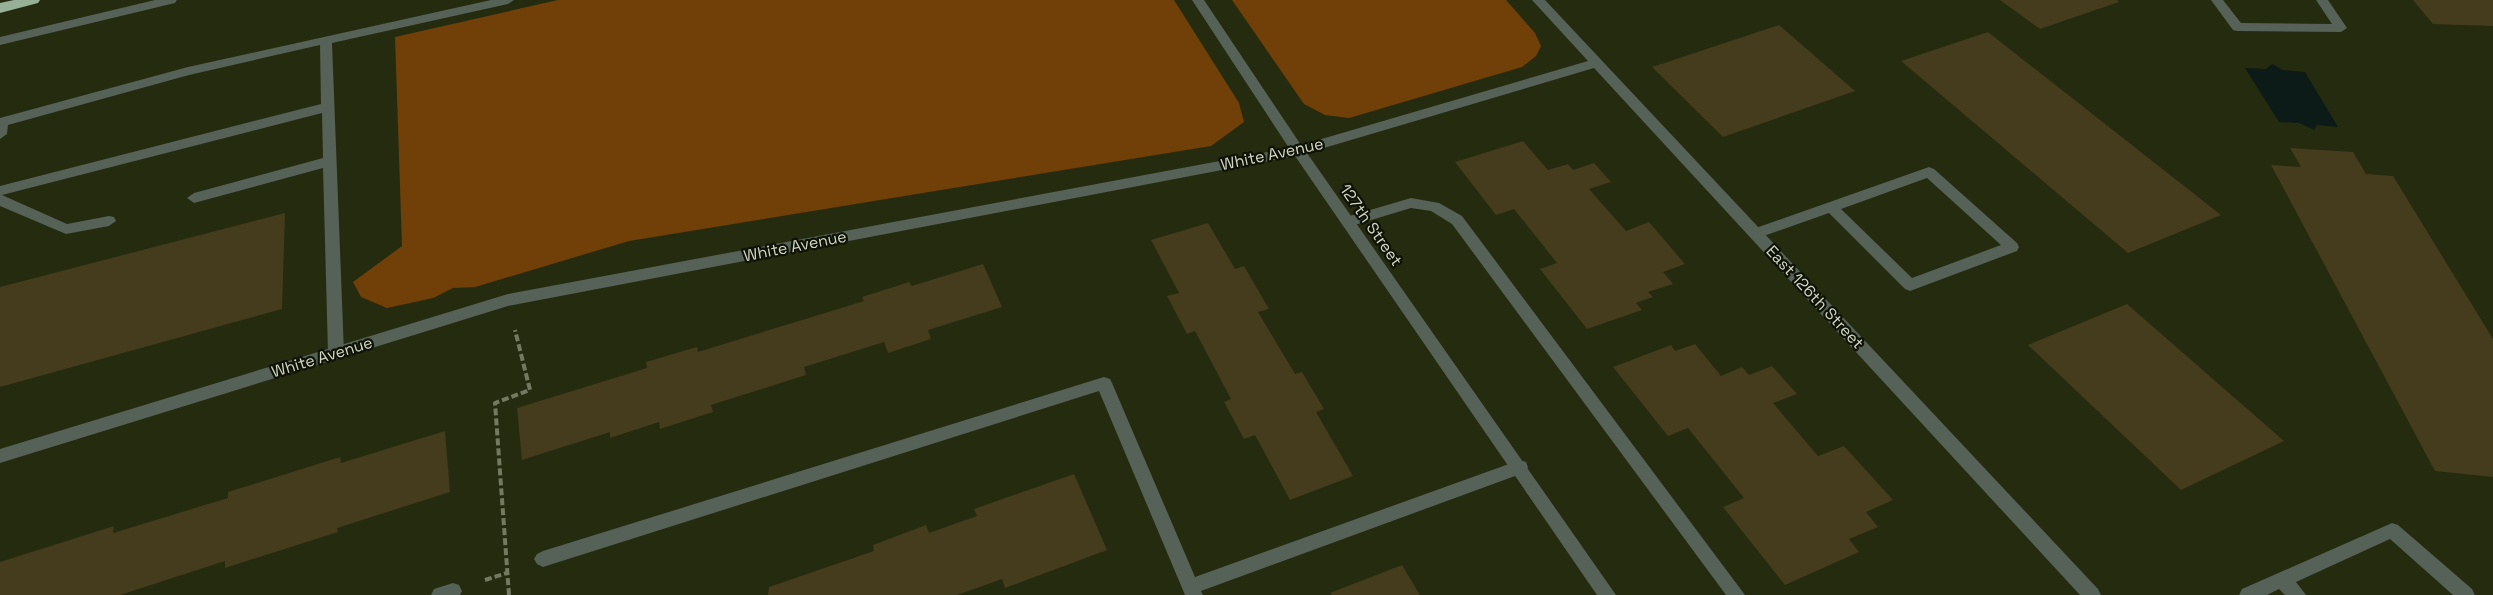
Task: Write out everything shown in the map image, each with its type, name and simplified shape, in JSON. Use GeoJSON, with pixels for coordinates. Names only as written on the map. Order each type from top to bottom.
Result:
{"type":"FeatureCollection","features":[{"type":"Feature","properties":{"kind":"highway"},"geometry":{"type":"LineString","coordinates":[[0,8],[33,0]]}},
{"type":"Feature","properties":{"kind":"street"},"geometry":{"type":"LineString","coordinates":[[0,41],[171,0]]}},
{"type":"Feature","properties":{"kind":"street"},"geometry":{"type":"LineString","coordinates":[[0,134],[2,122],[188,71],[508,0]]}},
{"type":"Feature","properties":{"kind":"street","name":"127th Street"},"geometry":{"type":"LineString","coordinates":[[1198,0],[1298,151],[1607,595]]}},
{"type":"Feature","properties":{"kind":"street","name":"East 126th Street"},"geometry":{"type":"LineString","coordinates":[[1538,0],[2092,595]]}},
{"type":"Feature","properties":{"kind":"street"},"geometry":{"type":"LineString","coordinates":[[2217,0],[2236,27],[2341,28],[2322,0]]}},
{"type":"Feature","properties":{"kind":"street"},"geometry":{"type":"LineString","coordinates":[[326,40],[336,353]]}},
{"type":"Feature","properties":{"kind":"street","name":"White Avenue"},"geometry":{"type":"LineString","coordinates":[[0,456],[508,300],[1298,151],[1596,63]]}},
{"type":"Feature","properties":{"kind":"street"},"geometry":{"type":"LineString","coordinates":[[0,191],[328,107]]}},
{"type":"Feature","properties":{"kind":"street"},"geometry":{"type":"LineString","coordinates":[[194,198],[330,162]]}},
{"type":"Feature","properties":{"kind":"street"},"geometry":{"type":"LineString","coordinates":[[1755,234],[1929,172],[2012,247],[1910,285],[1831,207]]}},
{"type":"Feature","properties":{"kind":"street"},"geometry":{"type":"LineString","coordinates":[[0,200],[66,229],[109,220]]}},
{"type":"Feature","properties":{"kind":"street"},"geometry":{"type":"LineString","coordinates":[[1348,222],[1411,203],[1434,207],[1457,220],[1736,595]]}},
{"type":"Feature","properties":{"kind":"street"},"geometry":{"type":"LineString","coordinates":[[543,559],[1104,383],[1193,591],[1520,467]]}},
{"type":"Feature","properties":{"kind":"street"},"geometry":{"type":"LineString","coordinates":[[2248,595],[2392,530],[2466,595]]}},
{"type":"Feature","properties":{"kind":"street"},"geometry":{"type":"LineString","coordinates":[[2282,580],[2297,595]]}},
{"type":"Feature","properties":{"kind":"path"},"geometry":{"type":"LineString","coordinates":[[508,300],[530,390],[495,403],[509,595]]}},
{"type":"Feature","properties":{"kind":"path"},"geometry":{"type":"LineString","coordinates":[[447,593],[543,559]]}},
{"type":"Feature","properties":{"kind":"shaded area"},"geometry":{"type":"Polygon","coordinates":[[[558,0],[1174,0],[1239,103],[1244,122],[1211,146],[629,241],[475,287],[453,288],[433,298],[387,308],[361,297],[353,282],[402,246],[395,37],[558,0]]]}},
{"type":"Feature","properties":{"kind":"shaded area"},"geometry":{"type":"Polygon","coordinates":[[[1232,0],[1506,0],[1535,33],[1541,46],[1536,56],[1522,67],[1349,118],[1325,115],[1304,104],[1232,0]]]}},
{"type":"Feature","properties":{"kind":"shaded area"},"geometry":{"type":"Polygon","coordinates":[[[2272,64],[2283,70],[2305,72],[2338,127],[2317,125],[2314,130],[2299,123],[2279,122],[2245,68],[2266,69],[2272,64]]]}},
{"type":"Feature","properties":{"kind":"building"},"geometry":{"type":"Polygon","coordinates":[[[2000,0],[2117,0],[2119,2],[2040,29],[2000,0]]]}},
{"type":"Feature","properties":{"kind":"building"},"geometry":{"type":"Polygon","coordinates":[[[2413,0],[2493,0],[2493,26],[2433,24],[2413,0]]]}},
{"type":"Feature","properties":{"kind":"building"},"geometry":{"type":"Polygon","coordinates":[[[1779,25],[1855,91],[1723,137],[1652,67],[1779,25]]]}},
{"type":"Feature","properties":{"kind":"building"},"geometry":{"type":"Polygon","coordinates":[[[1988,32],[2221,215],[2128,253],[1901,61],[1988,32]]]}},
{"type":"Feature","properties":{"kind":"building"},"geometry":{"type":"Polygon","coordinates":[[[1523,141],[1548,170],[1568,164],[1573,170],[1594,163],[1611,182],[1589,189],[1626,231],[1649,222],[1685,264],[1663,272],[1673,284],[1648,292],[1653,297],[1636,303],[1642,310],[1587,329],[1540,269],[1557,263],[1514,209],[1496,215],[1455,162],[1523,141]]]}},
{"type":"Feature","properties":{"kind":"building"},"geometry":{"type":"Polygon","coordinates":[[[2290,148],[2353,152],[2366,174],[2393,176],[2493,339],[2493,477],[2435,471],[2271,165],[2301,167],[2290,148]]]}},
{"type":"Feature","properties":{"kind":"building"},"geometry":{"type":"Polygon","coordinates":[[[285,213],[282,309],[0,387],[0,287],[285,213]]]}},
{"type":"Feature","properties":{"kind":"building"},"geometry":{"type":"Polygon","coordinates":[[[1208,223],[1235,269],[1244,266],[1269,309],[1258,312],[1295,374],[1302,372],[1324,409],[1316,412],[1353,476],[1290,500],[1255,435],[1244,439],[1224,402],[1231,399],[1195,331],[1187,334],[1167,296],[1179,293],[1151,240],[1208,223]]]}},
{"type":"Feature","properties":{"kind":"building"},"geometry":{"type":"Polygon","coordinates":[[[983,264],[1002,307],[928,330],[931,339],[888,353],[884,342],[804,367],[806,375],[711,405],[713,412],[660,429],[659,422],[610,438],[610,432],[522,460],[517,408],[647,368],[646,362],[697,347],[698,352],[864,301],[862,297],[909,282],[912,286],[983,264]]]}},
{"type":"Feature","properties":{"kind":"building"},"geometry":{"type":"Polygon","coordinates":[[[2127,304],[2284,441],[2181,490],[2028,345],[2127,304]]]}},
{"type":"Feature","properties":{"kind":"building"},"geometry":{"type":"Polygon","coordinates":[[[1695,344],[1721,376],[1742,367],[1749,375],[1772,366],[1797,394],[1773,403],[1818,456],[1844,446],[1893,500],[1866,512],[1878,527],[1849,539],[1859,552],[1785,585],[1723,507],[1744,498],[1688,428],[1668,436],[1613,367],[1671,345],[1675,351],[1695,344]]]}},
{"type":"Feature","properties":{"kind":"building"},"geometry":{"type":"Polygon","coordinates":[[[445,431],[450,492],[337,528],[338,532],[225,568],[225,561],[120,595],[0,595],[0,562],[114,526],[113,533],[228,498],[228,492],[340,457],[341,463],[445,431]]]}},
{"type":"Feature","properties":{"kind":"building"},"geometry":{"type":"Polygon","coordinates":[[[1074,474],[1107,550],[1005,588],[1002,579],[957,595],[768,595],[769,587],[874,551],[873,545],[926,525],[929,533],[977,516],[974,509],[1074,474]]]}},
{"type":"Feature","properties":{"kind":"building"},"geometry":{"type":"Polygon","coordinates":[[[1402,565],[1420,595],[1332,595],[1330,593],[1402,565]]]}}]}
